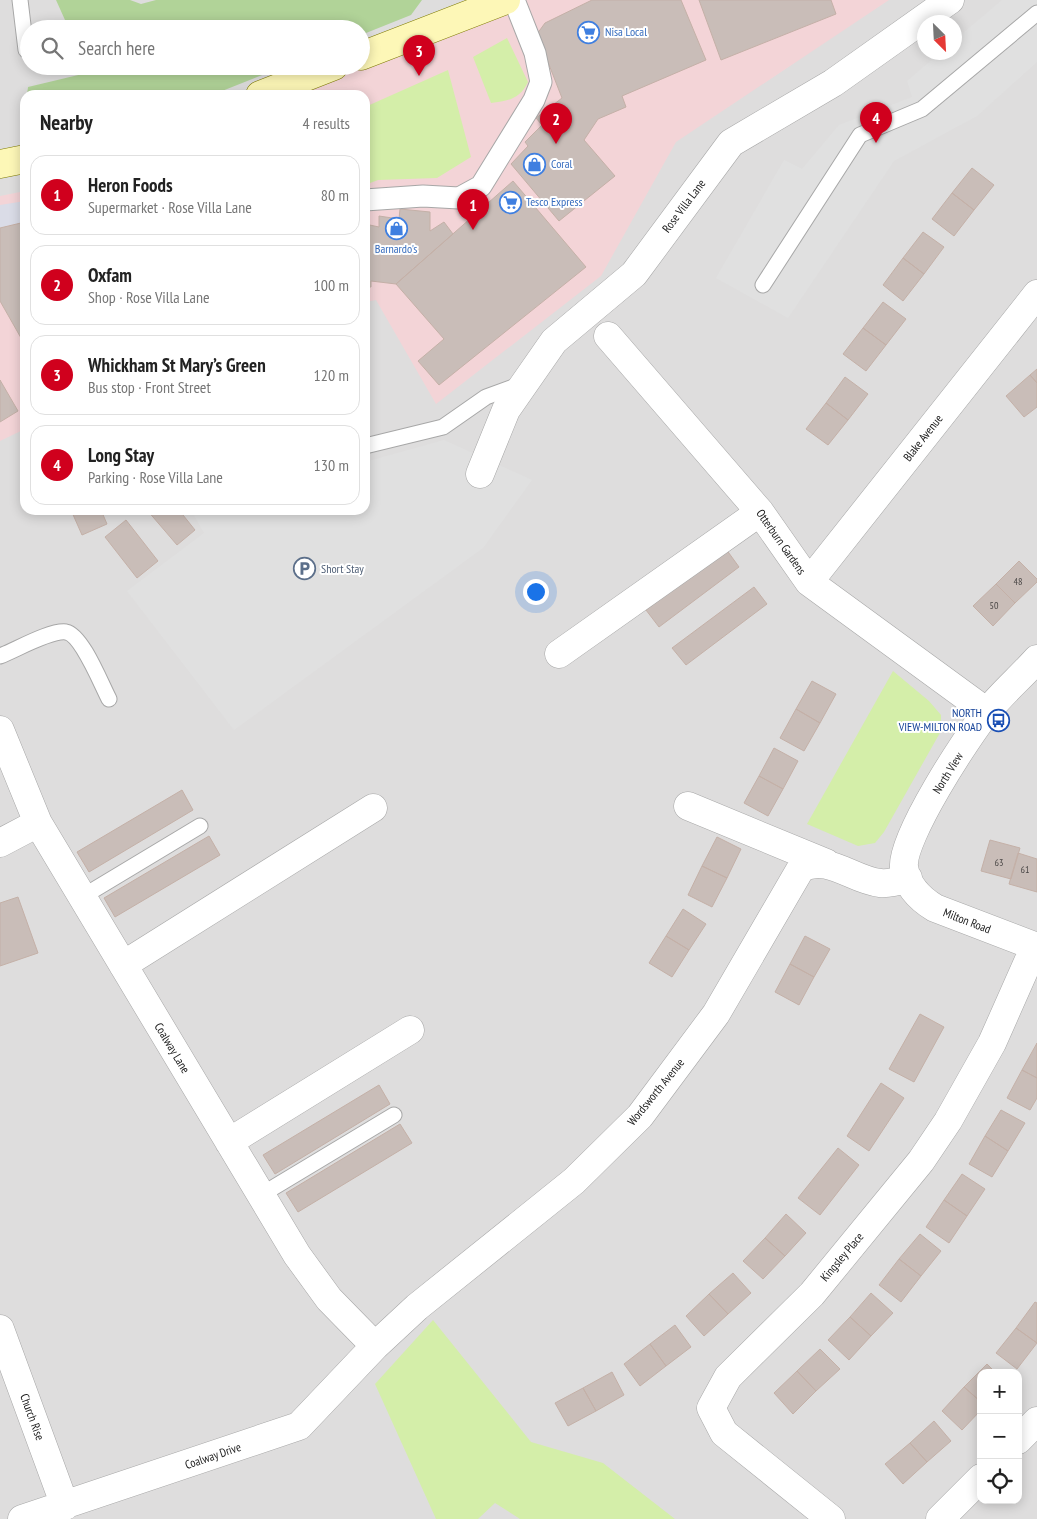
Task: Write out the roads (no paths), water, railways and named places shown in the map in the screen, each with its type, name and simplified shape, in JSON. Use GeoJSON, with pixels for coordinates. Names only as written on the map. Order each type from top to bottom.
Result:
{"type":"FeatureCollection","features":[{"type":"Feature","properties":{"kind":"main road"},"geometry":{"type":"LineString","coordinates":[[370,53],[506,0]]}},
{"type":"Feature","properties":{"kind":"main road"},"geometry":{"type":"LineString","coordinates":[[273,90],[311,75]]}},
{"type":"Feature","properties":{"kind":"main road"},"geometry":{"type":"LineString","coordinates":[[0,164],[20,160]]}},
{"type":"Feature","properties":{"kind":"street"},"geometry":{"type":"LineString","coordinates":[[370,200],[423,196],[459,198],[481,186],[529,108],[541,82],[535,53],[514,0]]}},
{"type":"Feature","properties":{"kind":"street","name":"Rose Villa Lane"},"geometry":{"type":"LineString","coordinates":[[480,474],[506,410],[554,341],[634,274],[731,143],[833,83],[950,0]]}},
{"type":"Feature","properties":{"kind":"street","name":"Blake Avenue"},"geometry":{"type":"LineString","coordinates":[[809,582],[1037,294]]}},
{"type":"Feature","properties":{"kind":"street","name":"Otterburn Gardens"},"geometry":{"type":"LineString","coordinates":[[608,336],[760,512],[809,582],[987,712]]}},
{"type":"Feature","properties":{"kind":"street"},"geometry":{"type":"LineString","coordinates":[[559,654],[760,512]]}},
{"type":"Feature","properties":{"kind":"street","name":"North View"},"geometry":{"type":"LineString","coordinates":[[908,878],[904,866],[907,849],[941,781],[987,712],[1037,659]]}},
{"type":"Feature","properties":{"kind":"street","name":"Coalway Lane"},"geometry":{"type":"LineString","coordinates":[[0,730],[38,823],[296,1255],[324,1292],[375,1346]]}},
{"type":"Feature","properties":{"kind":"street"},"geometry":{"type":"LineString","coordinates":[[688,806],[826,863],[881,883],[908,878]]}},
{"type":"Feature","properties":{"kind":"street"},"geometry":{"type":"LineString","coordinates":[[122,966],[373,808]]}},
{"type":"Feature","properties":{"kind":"street"},"geometry":{"type":"LineString","coordinates":[[0,843],[38,823]]}},
{"type":"Feature","properties":{"kind":"street","name":"Wordsworth Avenue"},"geometry":{"type":"LineString","coordinates":[[375,1346],[417,1307],[574,1181],[640,1116],[716,1014],[796,874],[808,864],[826,863]]}},
{"type":"Feature","properties":{"kind":"street","name":"Milton Road"},"geometry":{"type":"LineString","coordinates":[[908,878],[921,899],[943,912],[1036,947]]}},
{"type":"Feature","properties":{"kind":"street","name":"Kingsley Place"},"geometry":{"type":"LineString","coordinates":[[831,1519],[724,1433],[711,1408],[728,1377],[812,1294],[921,1161],[948,1121],[992,1043],[1036,947]]}},
{"type":"Feature","properties":{"kind":"street"},"geometry":{"type":"LineString","coordinates":[[229,1142],[410,1030]]}},
{"type":"Feature","properties":{"kind":"street","name":"Church Rise"},"geometry":{"type":"LineString","coordinates":[[0,1329],[65,1506]]}},
{"type":"Feature","properties":{"kind":"street","name":"Coalway Drive"},"geometry":{"type":"LineString","coordinates":[[22,1519],[299,1426],[375,1346]]}},
{"type":"Feature","properties":{"kind":"street"},"geometry":{"type":"LineString","coordinates":[[1022,1436],[1037,1421]]}},
{"type":"Feature","properties":{"kind":"street"},"geometry":{"type":"LineString","coordinates":[[940,1519],[977,1482]]}},
{"type":"Feature","properties":{"kind":"lane"},"geometry":{"type":"LineString","coordinates":[[20,0],[22,20]]}},
{"type":"Feature","properties":{"kind":"lane"},"geometry":{"type":"LineString","coordinates":[[763,284],[860,135],[922,109],[1037,13]]}},
{"type":"Feature","properties":{"kind":"lane"},"geometry":{"type":"LineString","coordinates":[[370,445],[443,427],[486,397],[526,382]]}},
{"type":"Feature","properties":{"kind":"lane"},"geometry":{"type":"LineString","coordinates":[[0,656],[56,632],[67,632],[78,639],[109,699]]}},
{"type":"Feature","properties":{"kind":"lane"},"geometry":{"type":"LineString","coordinates":[[82,897],[200,826]]}},
{"type":"Feature","properties":{"kind":"lane"},"geometry":{"type":"LineString","coordinates":[[261,1195],[394,1115]]}},
{"type":"Feature","properties":{"kind":"place","name":"Nisa Local"},"geometry":{"type":"Point","coordinates":[589,32]}},
{"type":"Feature","properties":{"kind":"place","name":"Whickham St Mary’s Green"},"geometry":{"type":"Point","coordinates":[419,76]}},
{"type":"Feature","properties":{"kind":"place","name":"Long Stay"},"geometry":{"type":"Point","coordinates":[876,143]}},
{"type":"Feature","properties":{"kind":"place","name":"Oxfam"},"geometry":{"type":"Point","coordinates":[556,144]}},
{"type":"Feature","properties":{"kind":"place","name":"Coral"},"geometry":{"type":"Point","coordinates":[535,164]}},
{"type":"Feature","properties":{"kind":"place","name":"Tesco Express"},"geometry":{"type":"Point","coordinates":[510,202]}},
{"type":"Feature","properties":{"kind":"place","name":"Barnardo's"},"geometry":{"type":"Point","coordinates":[396,228]}},
{"type":"Feature","properties":{"kind":"place","name":"Heron Foods"},"geometry":{"type":"Point","coordinates":[473,230]}},
{"type":"Feature","properties":{"kind":"place","name":"Short Stay"},"geometry":{"type":"Point","coordinates":[305,569]}},
{"type":"Feature","properties":{"kind":"place","name":"NORTH VIEW-MILTON ROAD"},"geometry":{"type":"Point","coordinates":[998,720]}}]}
